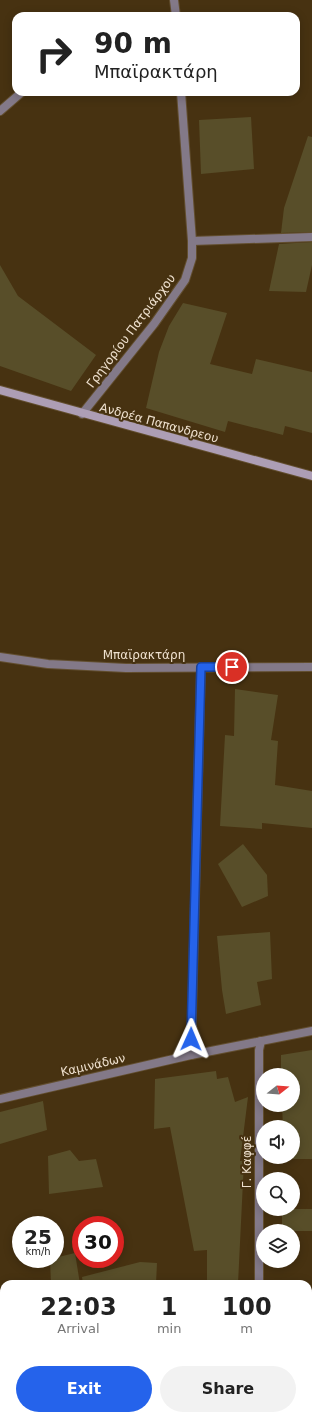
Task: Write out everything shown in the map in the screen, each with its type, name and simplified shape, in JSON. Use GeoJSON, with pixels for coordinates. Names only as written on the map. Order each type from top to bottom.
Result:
{"type":"FeatureCollection","features":[{"type":"Feature","properties":{"kind":"main road","name":"Ανδρέα Παπανδρεου"},"geometry":{"type":"LineString","coordinates":[[0,390],[82,414],[312,476]]}},
{"type":"Feature","properties":{"kind":"street"},"geometry":{"type":"LineString","coordinates":[[174,0],[176,12]]}},
{"type":"Feature","properties":{"kind":"street"},"geometry":{"type":"LineString","coordinates":[[0,111],[17,96]]}},
{"type":"Feature","properties":{"kind":"street","name":"Γρηγορίου Πατριάρχου"},"geometry":{"type":"LineString","coordinates":[[82,414],[154,324],[185,280],[192,258],[181,96]]}},
{"type":"Feature","properties":{"kind":"street"},"geometry":{"type":"LineString","coordinates":[[192,241],[312,237]]}},
{"type":"Feature","properties":{"kind":"street","name":"Μπαϊρακτάρη"},"geometry":{"type":"LineString","coordinates":[[0,657],[71,666],[126,668],[312,667]]}},
{"type":"Feature","properties":{"kind":"street"},"geometry":{"type":"LineString","coordinates":[[201,667],[191,1055],[312,1031]]}},
{"type":"Feature","properties":{"kind":"street","name":"Γ. Καφφέ"},"geometry":{"type":"LineString","coordinates":[[259,1280],[258,1050],[261,1041]]}},
{"type":"Feature","properties":{"kind":"street","name":"Καμινάδων"},"geometry":{"type":"LineString","coordinates":[[0,1099],[191,1055]]}},
{"type":"Feature","properties":{"kind":"building"},"geometry":{"type":"Polygon","coordinates":[[[251,117],[254,169],[201,174],[199,120],[251,117]]]}},
{"type":"Feature","properties":{"kind":"building"},"geometry":{"type":"Polygon","coordinates":[[[308,136],[312,137],[312,232],[281,233],[284,208],[308,136]]]}},
{"type":"Feature","properties":{"kind":"building"},"geometry":{"type":"Polygon","coordinates":[[[312,242],[312,265],[306,292],[269,291],[279,244],[312,242]]]}},
{"type":"Feature","properties":{"kind":"building"},"geometry":{"type":"Polygon","coordinates":[[[0,265],[18,296],[96,355],[71,391],[0,366],[0,265]]]}},
{"type":"Feature","properties":{"kind":"building"},"geometry":{"type":"Polygon","coordinates":[[[183,303],[227,313],[210,364],[252,374],[256,359],[312,372],[312,433],[285,426],[283,435],[228,421],[225,432],[146,408],[159,352],[169,326],[183,303]]]}},
{"type":"Feature","properties":{"kind":"building"},"geometry":{"type":"Polygon","coordinates":[[[235,689],[278,695],[271,740],[278,741],[275,785],[312,791],[312,828],[262,823],[262,829],[220,826],[225,735],[234,736],[235,689]]]}},
{"type":"Feature","properties":{"kind":"building"},"geometry":{"type":"Polygon","coordinates":[[[243,844],[267,875],[268,896],[242,907],[218,864],[243,844]]]}},
{"type":"Feature","properties":{"kind":"building"},"geometry":{"type":"Polygon","coordinates":[[[270,932],[272,979],[257,982],[261,1005],[226,1014],[222,990],[217,936],[270,932]]]}},
{"type":"Feature","properties":{"kind":"building"},"geometry":{"type":"Polygon","coordinates":[[[312,1050],[312,1159],[300,1159],[300,1120],[283,1120],[282,1112],[300,1112],[300,1068],[281,1068],[281,1055],[312,1050]]]}},
{"type":"Feature","properties":{"kind":"building"},"geometry":{"type":"Polygon","coordinates":[[[216,1071],[217,1079],[228,1077],[235,1102],[248,1097],[240,1161],[244,1161],[238,1280],[207,1280],[207,1250],[194,1251],[170,1127],[154,1129],[155,1079],[216,1071]]]}},
{"type":"Feature","properties":{"kind":"building"},"geometry":{"type":"Polygon","coordinates":[[[43,1101],[47,1130],[0,1144],[0,1112],[43,1101]]]}},
{"type":"Feature","properties":{"kind":"building"},"geometry":{"type":"Polygon","coordinates":[[[70,1150],[79,1161],[96,1159],[103,1187],[49,1194],[48,1156],[70,1150]]]}},
{"type":"Feature","properties":{"kind":"building"},"geometry":{"type":"Polygon","coordinates":[[[300,1209],[312,1209],[312,1231],[300,1231],[300,1224],[282,1224],[282,1216],[300,1216],[300,1209]]]}},
{"type":"Feature","properties":{"kind":"building"},"geometry":{"type":"Polygon","coordinates":[[[72,1254],[72,1268],[77,1268],[79,1280],[51,1280],[50,1268],[64,1268],[64,1256],[72,1254]]]}},
{"type":"Feature","properties":{"kind":"building"},"geometry":{"type":"Polygon","coordinates":[[[140,1262],[157,1263],[156,1280],[82,1280],[82,1277],[117,1268],[124,1268],[124,1266],[140,1262]]]}},
{"type":"Feature","properties":{"kind":"route"},"geometry":{"type":"LineString","coordinates":[[191,1039],[201,667],[232,667]]}}]}
